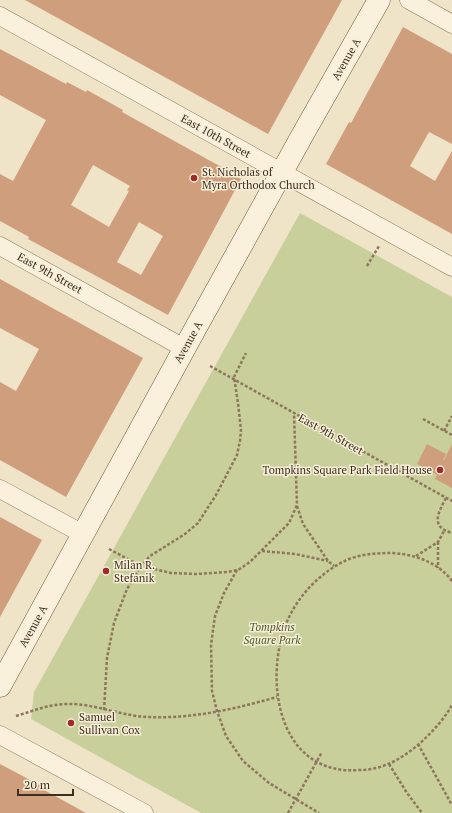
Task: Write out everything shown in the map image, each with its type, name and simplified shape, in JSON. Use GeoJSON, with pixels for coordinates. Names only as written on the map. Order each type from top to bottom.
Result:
{"type":"FeatureCollection","features":[{"type":"Feature","properties":{"kind":"main road","name":"Avenue A"},"geometry":{"type":"LineString","coordinates":[[0,686],[184,348],[380,0]]}},
{"type":"Feature","properties":{"kind":"street"},"geometry":{"type":"LineString","coordinates":[[408,0],[452,24]]}},
{"type":"Feature","properties":{"kind":"street","name":"East 10th Street"},"geometry":{"type":"LineString","coordinates":[[0,16],[452,267]]}},
{"type":"Feature","properties":{"kind":"street","name":"East 9th Street"},"geometry":{"type":"LineString","coordinates":[[0,246],[184,348]]}},
{"type":"Feature","properties":{"kind":"street"},"geometry":{"type":"LineString","coordinates":[[0,489],[83,534]]}},
{"type":"Feature","properties":{"kind":"street"},"geometry":{"type":"LineString","coordinates":[[0,735],[144,813]]}},
{"type":"Feature","properties":{"kind":"path"},"geometry":{"type":"LineString","coordinates":[[367,266],[379,246]]}},
{"type":"Feature","properties":{"kind":"path"},"geometry":{"type":"LineString","coordinates":[[104,710],[107,658],[114,623],[127,589],[140,566],[150,556],[185,534],[198,523],[216,496],[237,455],[241,430],[234,374],[246,353]]}},
{"type":"Feature","properties":{"kind":"path","name":"East 9th Street"},"geometry":{"type":"LineString","coordinates":[[210,366],[452,502]]}},
{"type":"Feature","properties":{"kind":"path"},"geometry":{"type":"LineString","coordinates":[[294,413],[297,505],[303,524],[328,561],[334,566]]}},
{"type":"Feature","properties":{"kind":"path"},"geometry":{"type":"LineString","coordinates":[[444,431],[452,416]]}},
{"type":"Feature","properties":{"kind":"path"},"geometry":{"type":"LineString","coordinates":[[423,419],[452,435]]}},
{"type":"Feature","properties":{"kind":"path"},"geometry":{"type":"LineString","coordinates":[[446,498],[438,514],[438,524],[444,531],[452,533]]}},
{"type":"Feature","properties":{"kind":"path"},"geometry":{"type":"LineString","coordinates":[[297,505],[289,523],[262,551],[238,570],[224,593],[215,616],[211,645],[212,691],[226,736],[243,761],[269,783],[319,813]]}},
{"type":"Feature","properties":{"kind":"path"},"geometry":{"type":"LineString","coordinates":[[438,568],[438,542],[444,531]]}},
{"type":"Feature","properties":{"kind":"path"},"geometry":{"type":"LineString","coordinates":[[416,556],[438,542]]}},
{"type":"Feature","properties":{"kind":"path"},"geometry":{"type":"LineString","coordinates":[[108,549],[140,566],[171,573],[197,574],[238,570]]}},
{"type":"Feature","properties":{"kind":"path"},"geometry":{"type":"LineString","coordinates":[[262,551],[295,554],[328,561]]}},
{"type":"Feature","properties":{"kind":"path"},"geometry":{"type":"LineString","coordinates":[[452,581],[438,568],[416,556],[395,554],[364,555],[351,558],[334,566],[307,590],[290,615],[283,632],[278,652],[276,672],[278,697],[282,715],[290,736],[303,752],[317,762],[334,769],[351,771],[368,770],[389,764],[418,744],[437,726],[452,705]]}},
{"type":"Feature","properties":{"kind":"path"},"geometry":{"type":"LineString","coordinates":[[16,716],[52,705],[68,703],[146,717],[166,718],[245,706],[278,697]]}},
{"type":"Feature","properties":{"kind":"path"},"geometry":{"type":"LineString","coordinates":[[418,744],[452,805]]}},
{"type":"Feature","properties":{"kind":"path"},"geometry":{"type":"LineString","coordinates":[[288,813],[322,752]]}},
{"type":"Feature","properties":{"kind":"path"},"geometry":{"type":"LineString","coordinates":[[389,764],[407,793],[422,813]]}},
{"type":"Feature","properties":{"kind":"green space","name":"Tompkins Square Park"},"geometry":{"type":"Polygon","coordinates":[[[300,213],[452,297],[452,813],[201,813],[31,719],[34,692],[300,213]]]}},
{"type":"Feature","properties":{"kind":"building"},"geometry":{"type":"Polygon","coordinates":[[[25,0],[342,0],[268,134],[25,0]]]}},
{"type":"Feature","properties":{"kind":"building"},"geometry":{"type":"Polygon","coordinates":[[[403,27],[452,54],[452,144],[429,132],[410,166],[435,181],[452,151],[452,234],[326,164],[349,122],[351,123],[403,27]]]}},
{"type":"Feature","properties":{"kind":"building"},"geometry":{"type":"Polygon","coordinates":[[[0,49],[66,84],[67,82],[86,92],[87,90],[123,110],[122,112],[241,179],[168,315],[28,239],[29,237],[0,221],[0,174],[13,181],[46,120],[0,95],[0,49]],[[93,165],[71,205],[109,227],[129,191],[127,190],[130,186],[93,165]],[[139,222],[117,262],[141,275],[163,236],[139,222]]]}},
{"type":"Feature","properties":{"kind":"building"},"geometry":{"type":"Polygon","coordinates":[[[0,279],[143,358],[66,497],[0,460],[0,382],[16,391],[39,349],[0,328],[0,279]]]}},
{"type":"Feature","properties":{"kind":"building","name":"Tompkins Square Park Field House"},"geometry":{"type":"Polygon","coordinates":[[[427,444],[446,454],[444,460],[452,444],[452,488],[435,479],[437,475],[417,464],[427,444]]]}},
{"type":"Feature","properties":{"kind":"building"},"geometry":{"type":"Polygon","coordinates":[[[0,517],[42,540],[0,617],[0,517]]]}},
{"type":"Feature","properties":{"kind":"building"},"geometry":{"type":"Polygon","coordinates":[[[0,764],[47,789],[46,791],[86,813],[0,813],[0,764]]]}},
{"type":"Feature","properties":{"kind":"place","name":"St. Nicholas of Myra Orthodox Church"},"geometry":{"type":"Point","coordinates":[194,178]}},
{"type":"Feature","properties":{"kind":"place","name":"Tompkins Square Park Field House"},"geometry":{"type":"Point","coordinates":[440,470]}},
{"type":"Feature","properties":{"kind":"place","name":"Milan R. Stefanik"},"geometry":{"type":"Point","coordinates":[106,571]}},
{"type":"Feature","properties":{"kind":"place","name":"Samuel Sullivan Cox"},"geometry":{"type":"Point","coordinates":[71,723]}}]}
